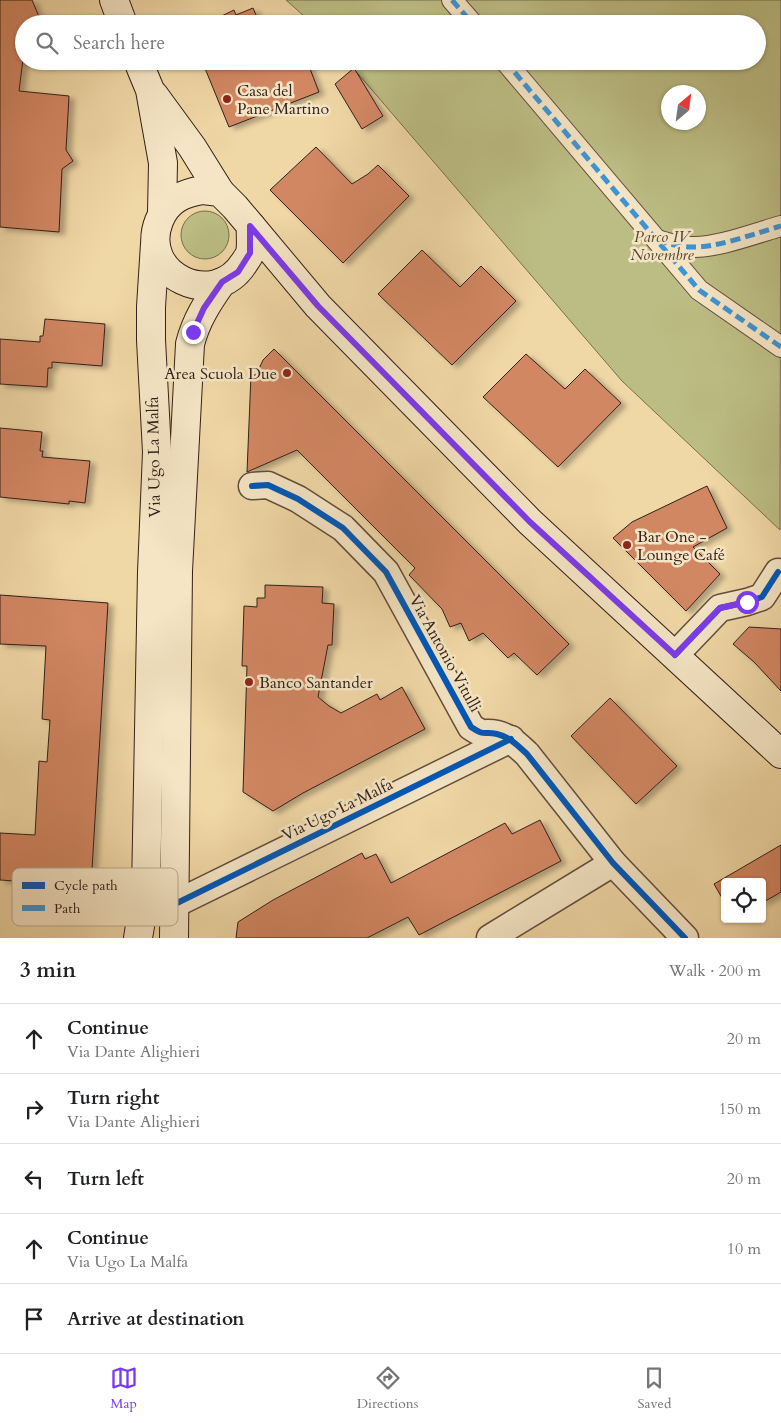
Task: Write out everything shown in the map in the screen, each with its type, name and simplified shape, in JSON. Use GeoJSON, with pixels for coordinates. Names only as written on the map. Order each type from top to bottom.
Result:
{"type":"FeatureCollection","features":[{"type":"Feature","properties":{"kind":"main road"},"geometry":{"type":"LineString","coordinates":[[114,0],[120,15]]}},
{"type":"Feature","properties":{"kind":"main road"},"geometry":{"type":"LineString","coordinates":[[142,70],[150,90],[163,163],[162,213]]}},
{"type":"Feature","properties":{"kind":"main road"},"geometry":{"type":"LineString","coordinates":[[150,90],[192,147],[220,192],[235,207],[318,306],[516,508],[781,754]]}},
{"type":"Feature","properties":{"kind":"main road"},"geometry":{"type":"LineString","coordinates":[[220,192],[203,190],[187,192],[172,201],[162,213],[156,228],[156,244],[160,260],[170,273],[184,282],[200,286],[222,282],[238,272],[250,253],[250,226]]}},
{"type":"Feature","properties":{"kind":"main road","name":"Via Ugo La Malfa"},"geometry":{"type":"LineString","coordinates":[[146,868],[157,452],[151,340],[151,307],[156,244]]}},
{"type":"Feature","properties":{"kind":"main road","name":"Via Ugo La Malfa"},"geometry":{"type":"LineString","coordinates":[[175,868],[178,571],[190,344],[204,308],[222,282]]}},
{"type":"Feature","properties":{"kind":"street"},"geometry":{"type":"LineString","coordinates":[[452,0],[465,15]]}},
{"type":"Feature","properties":{"kind":"street"},"geometry":{"type":"LineString","coordinates":[[513,70],[698,290],[781,347]]}},
{"type":"Feature","properties":{"kind":"street"},"geometry":{"type":"LineString","coordinates":[[657,240],[677,246],[694,248],[717,244],[781,226]]}},
{"type":"Feature","properties":{"kind":"street","name":"Via Antonio Vitulli"},"geometry":{"type":"LineString","coordinates":[[252,486],[268,485],[298,500],[343,528],[386,572],[471,726],[483,734],[496,734],[510,739]]}},
{"type":"Feature","properties":{"kind":"street"},"geometry":{"type":"LineString","coordinates":[[675,655],[720,608],[762,597],[776,582]]}},
{"type":"Feature","properties":{"kind":"street"},"geometry":{"type":"LineString","coordinates":[[510,739],[527,754],[612,863],[685,938]]}},
{"type":"Feature","properties":{"kind":"street","name":"Via Ugo La Malfa"},"geometry":{"type":"LineString","coordinates":[[178,903],[510,739]]}},
{"type":"Feature","properties":{"kind":"street"},"geometry":{"type":"LineString","coordinates":[[490,938],[612,863]]}},
{"type":"Feature","properties":{"kind":"green space","name":"Parco IV Novembre"},"geometry":{"type":"Polygon","coordinates":[[[286,0],[781,0],[780,530],[622,381],[355,70],[766,70],[766,15],[303,15],[286,0]]]}},
{"type":"Feature","properties":{"kind":"green space"},"geometry":{"type":"Polygon","coordinates":[[[205,211],[214,213],[222,218],[227,226],[229,235],[227,244],[222,252],[214,257],[205,259],[196,257],[188,252],[183,244],[181,235],[183,226],[188,218],[196,213],[205,211]]]}},
{"type":"Feature","properties":{"kind":"building"},"geometry":{"type":"Polygon","coordinates":[[[0,0],[32,0],[38,15],[15,15],[15,70],[22,70],[19,91],[69,96],[66,150],[73,161],[62,169],[59,232],[0,227],[0,0]]]}},
{"type":"Feature","properties":{"kind":"building"},"geometry":{"type":"Polygon","coordinates":[[[253,8],[256,15],[236,15],[253,8]]]}},
{"type":"Feature","properties":{"kind":"building"},"geometry":{"type":"Polygon","coordinates":[[[234,10],[236,15],[224,15],[234,10]]]}},
{"type":"Feature","properties":{"kind":"building"},"geometry":{"type":"Polygon","coordinates":[[[206,70],[310,70],[319,92],[229,127],[206,70]]]}},
{"type":"Feature","properties":{"kind":"building"},"geometry":{"type":"Polygon","coordinates":[[[352,70],[355,70],[383,116],[362,129],[335,84],[352,70]]]}},
{"type":"Feature","properties":{"kind":"building"},"geometry":{"type":"Polygon","coordinates":[[[316,147],[352,184],[378,165],[409,196],[343,263],[270,190],[316,147]]]}},
{"type":"Feature","properties":{"kind":"building"},"geometry":{"type":"Polygon","coordinates":[[[422,250],[460,287],[481,266],[516,301],[452,365],[378,294],[422,250]]]}},
{"type":"Feature","properties":{"kind":"building"},"geometry":{"type":"Polygon","coordinates":[[[45,319],[105,324],[102,366],[52,362],[52,368],[48,368],[47,387],[0,384],[0,339],[40,342],[40,336],[43,336],[45,319]]]}},
{"type":"Feature","properties":{"kind":"building"},"geometry":{"type":"Polygon","coordinates":[[[274,349],[569,644],[537,675],[514,653],[508,658],[483,633],[469,641],[461,623],[450,627],[442,609],[409,575],[415,568],[297,450],[247,472],[251,375],[256,375],[263,360],[274,349]]]}},
{"type":"Feature","properties":{"kind":"building"},"geometry":{"type":"Polygon","coordinates":[[[526,354],[565,389],[585,369],[621,403],[558,467],[483,397],[526,354]]]}},
{"type":"Feature","properties":{"kind":"building"},"geometry":{"type":"Polygon","coordinates":[[[0,428],[42,432],[40,451],[43,451],[42,457],[90,461],[85,503],[69,501],[69,504],[0,497],[0,428]]]}},
{"type":"Feature","properties":{"kind":"building"},"geometry":{"type":"Polygon","coordinates":[[[707,486],[727,528],[693,547],[720,574],[686,611],[613,538],[632,522],[707,486]]]}},
{"type":"Feature","properties":{"kind":"building"},"geometry":{"type":"Polygon","coordinates":[[[265,585],[323,587],[322,603],[334,604],[332,645],[328,645],[318,697],[341,713],[377,694],[380,700],[402,687],[425,729],[303,793],[273,811],[243,792],[247,666],[242,666],[244,606],[257,607],[257,598],[265,598],[265,585]]]}},
{"type":"Feature","properties":{"kind":"building"},"geometry":{"type":"Polygon","coordinates":[[[0,595],[108,603],[92,868],[12,868],[12,881],[0,880],[0,833],[35,835],[39,761],[47,762],[50,720],[42,719],[46,646],[0,644],[0,595]]]}},
{"type":"Feature","properties":{"kind":"building"},"geometry":{"type":"Polygon","coordinates":[[[749,627],[781,629],[781,691],[754,662],[733,644],[749,627]]]}},
{"type":"Feature","properties":{"kind":"building"},"geometry":{"type":"Polygon","coordinates":[[[610,698],[677,766],[636,804],[571,736],[610,698]]]}},
{"type":"Feature","properties":{"kind":"building"},"geometry":{"type":"Polygon","coordinates":[[[540,820],[561,861],[419,935],[408,917],[367,938],[236,938],[238,922],[273,900],[362,853],[365,859],[376,854],[391,883],[505,823],[512,834],[540,820]]]}},
{"type":"Feature","properties":{"kind":"building"},"geometry":{"type":"Polygon","coordinates":[[[781,845],[781,892],[766,901],[766,878],[724,878],[781,845]]]}},
{"type":"Feature","properties":{"kind":"building"},"geometry":{"type":"Polygon","coordinates":[[[721,880],[721,896],[714,884],[721,880]]]}},
{"type":"Feature","properties":{"kind":"marked path"},"geometry":{"type":"LineString","coordinates":[[452,0],[465,15]]}},
{"type":"Feature","properties":{"kind":"marked path"},"geometry":{"type":"LineString","coordinates":[[513,70],[699,290],[781,347]]}},
{"type":"Feature","properties":{"kind":"marked path"},"geometry":{"type":"LineString","coordinates":[[657,240],[679,246],[702,247],[725,243],[781,226]]}},
{"type":"Feature","properties":{"kind":"cycle path"},"geometry":{"type":"LineString","coordinates":[[252,486],[268,485],[298,499],[343,528],[386,572],[471,727],[482,733],[492,733],[506,737],[527,754],[613,863],[685,938]]}},
{"type":"Feature","properties":{"kind":"cycle path"},"geometry":{"type":"LineString","coordinates":[[675,655],[720,608],[762,597],[778,572]]}},
{"type":"Feature","properties":{"kind":"cycle path"},"geometry":{"type":"LineString","coordinates":[[178,903],[511,739]]}},
{"type":"Feature","properties":{"kind":"place","name":"Casa del Pane Martino"},"geometry":{"type":"Point","coordinates":[227,99]}},
{"type":"Feature","properties":{"kind":"place","name":"Area Scuola Due"},"geometry":{"type":"Point","coordinates":[287,373]}},
{"type":"Feature","properties":{"kind":"place","name":"Bar One - Lounge Café"},"geometry":{"type":"Point","coordinates":[627,545]}},
{"type":"Feature","properties":{"kind":"place","name":"Banco Santander"},"geometry":{"type":"Point","coordinates":[249,682]}},
{"type":"Feature","properties":{"kind":"route"},"geometry":{"type":"LineString","coordinates":[[193,332],[204,308],[222,282],[238,272],[250,253],[250,226],[318,306],[530,522],[675,655],[720,608],[747,602]]}}]}
